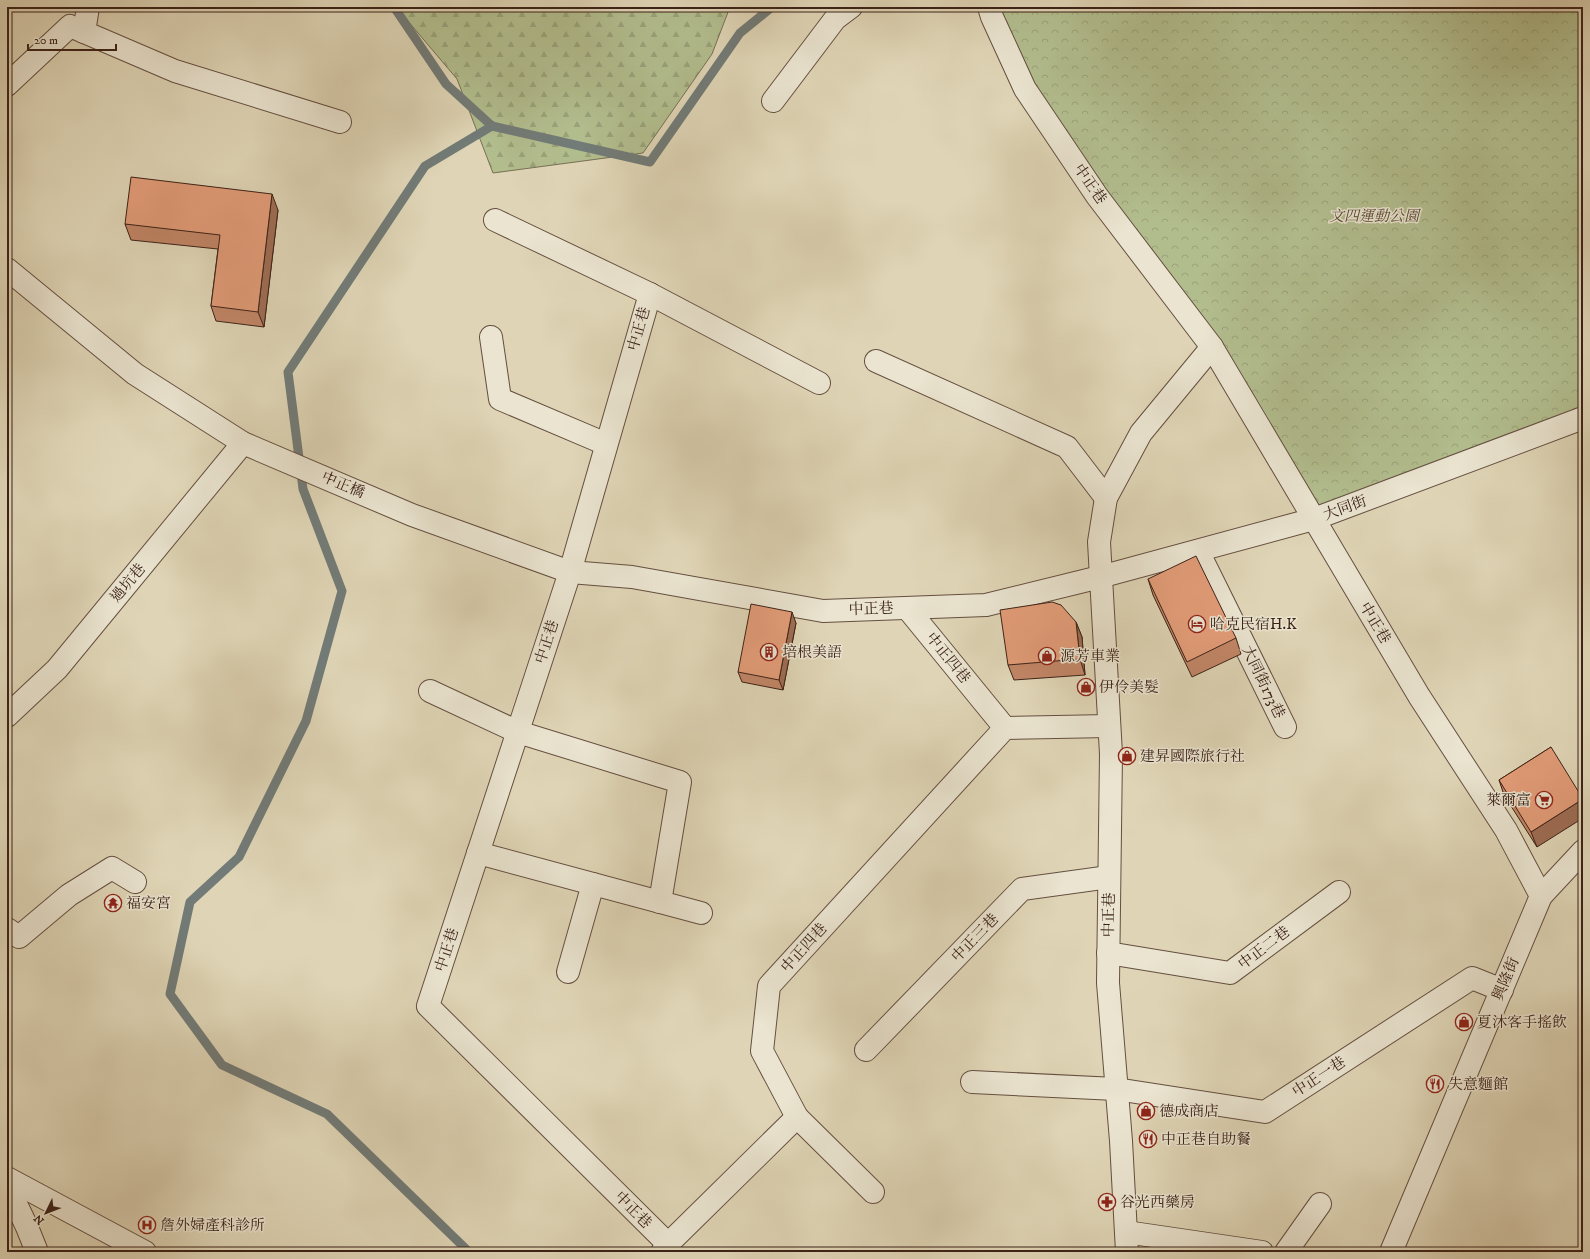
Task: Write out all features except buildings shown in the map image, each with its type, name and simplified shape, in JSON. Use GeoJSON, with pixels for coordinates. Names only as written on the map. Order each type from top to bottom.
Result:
{"type":"FeatureCollection","features":[{"type":"Feature","properties":{"kind":"street"},"geometry":{"type":"LineString","coordinates":[[84,32],[88,7]]}},
{"type":"Feature","properties":{"kind":"street"},"geometry":{"type":"LineString","coordinates":[[773,101],[834,18],[851,7]]}},
{"type":"Feature","properties":{"kind":"street","name":"中正巷"},"geometry":{"type":"LineString","coordinates":[[989,7],[1025,89],[1098,196],[1212,347],[1419,696],[1506,830],[1541,896]]}},
{"type":"Feature","properties":{"kind":"street"},"geometry":{"type":"LineString","coordinates":[[7,84],[70,26],[175,71],[340,122]]}},
{"type":"Feature","properties":{"kind":"street"},"geometry":{"type":"LineString","coordinates":[[495,220],[650,294],[819,383]]}},
{"type":"Feature","properties":{"kind":"street"},"geometry":{"type":"LineString","coordinates":[[7,269],[135,374],[243,443]]}},
{"type":"Feature","properties":{"kind":"street","name":"中正巷"},"geometry":{"type":"LineString","coordinates":[[650,294],[570,572],[428,1006],[665,1248]]}},
{"type":"Feature","properties":{"kind":"street"},"geometry":{"type":"LineString","coordinates":[[491,337],[500,399],[606,444]]}},
{"type":"Feature","properties":{"kind":"street","name":"中正巷"},"geometry":{"type":"LineString","coordinates":[[1126,1242],[1108,984],[1111,754],[1100,577],[1100,542],[1106,498],[1142,432],[1212,347]]}},
{"type":"Feature","properties":{"kind":"street"},"geometry":{"type":"LineString","coordinates":[[876,362],[1067,447],[1106,498]]}},
{"type":"Feature","properties":{"kind":"street","name":"大同街"},"geometry":{"type":"LineString","coordinates":[[1100,577],[1314,519],[1583,418]]}},
{"type":"Feature","properties":{"kind":"street","name":"中正橋"},"geometry":{"type":"LineString","coordinates":[[243,443],[412,515]]}},
{"type":"Feature","properties":{"kind":"street","name":"過坑巷"},"geometry":{"type":"LineString","coordinates":[[7,716],[58,668],[243,443]]}},
{"type":"Feature","properties":{"kind":"street","name":"中正巷"},"geometry":{"type":"LineString","coordinates":[[412,515],[570,572],[632,577],[823,611],[986,605],[1100,577]]}},
{"type":"Feature","properties":{"kind":"street","name":"大同街173巷"},"geometry":{"type":"LineString","coordinates":[[1198,551],[1285,727]]}},
{"type":"Feature","properties":{"kind":"street","name":"中正四巷"},"geometry":{"type":"LineString","coordinates":[[873,1192],[797,1117],[762,1051],[769,986],[1005,728],[907,608]]}},
{"type":"Feature","properties":{"kind":"street"},"geometry":{"type":"LineString","coordinates":[[430,692],[518,732],[680,782],[660,902]]}},
{"type":"Feature","properties":{"kind":"street"},"geometry":{"type":"LineString","coordinates":[[1005,728],[1109,726]]}},
{"type":"Feature","properties":{"kind":"street","name":"興隆街"},"geometry":{"type":"LineString","coordinates":[[1391,1252],[1541,896],[1583,851]]}},
{"type":"Feature","properties":{"kind":"street"},"geometry":{"type":"LineString","coordinates":[[478,853],[701,913]]}},
{"type":"Feature","properties":{"kind":"street"},"geometry":{"type":"LineString","coordinates":[[7,929],[20,936],[68,895],[112,868],[135,882]]}},
{"type":"Feature","properties":{"kind":"street","name":"中正三巷"},"geometry":{"type":"LineString","coordinates":[[866,1050],[1022,889],[1110,877]]}},
{"type":"Feature","properties":{"kind":"street"},"geometry":{"type":"LineString","coordinates":[[568,972],[593,884]]}},
{"type":"Feature","properties":{"kind":"street","name":"中正二巷"},"geometry":{"type":"LineString","coordinates":[[1108,953],[1230,973],[1339,892]]}},
{"type":"Feature","properties":{"kind":"street","name":"中正一巷"},"geometry":{"type":"LineString","coordinates":[[1116,1089],[1265,1112],[1472,978],[1502,990]]}},
{"type":"Feature","properties":{"kind":"street"},"geometry":{"type":"LineString","coordinates":[[972,1082],[1116,1089]]}},
{"type":"Feature","properties":{"kind":"street"},"geometry":{"type":"LineString","coordinates":[[665,1248],[797,1117]]}},
{"type":"Feature","properties":{"kind":"street"},"geometry":{"type":"LineString","coordinates":[[7,1178],[144,1252]]}},
{"type":"Feature","properties":{"kind":"street"},"geometry":{"type":"LineString","coordinates":[[7,1185],[27,1227],[36,1252]]}},
{"type":"Feature","properties":{"kind":"street"},"geometry":{"type":"LineString","coordinates":[[1286,1252],[1320,1204]]}},
{"type":"Feature","properties":{"kind":"street"},"geometry":{"type":"LineString","coordinates":[[1126,1242],[1262,1252]]}},
{"type":"Feature","properties":{"kind":"green space"},"geometry":{"type":"Polygon","coordinates":[[[396,7],[730,7],[712,54],[643,153],[493,173],[457,79],[396,7]]]}},
{"type":"Feature","properties":{"kind":"green space","name":"文四運動公園"},"geometry":{"type":"Polygon","coordinates":[[[990,7],[1583,7],[1583,413],[1318,508],[1097,196],[990,7]]]}},
{"type":"Feature","properties":{"kind":"waterway"},"geometry":{"type":"LineString","coordinates":[[394,7],[446,84],[492,126]]}},
{"type":"Feature","properties":{"kind":"waterway"},"geometry":{"type":"LineString","coordinates":[[469,1252],[327,1114],[222,1065],[170,994],[190,902],[239,857],[306,721],[342,591],[303,489],[288,372],[425,166],[492,126],[650,162],[740,33],[772,7]]}},
{"type":"Feature","properties":{"kind":"place","name":"哈克民宿H.K"},"geometry":{"type":"Point","coordinates":[1197,624]}},
{"type":"Feature","properties":{"kind":"place","name":"培根美語"},"geometry":{"type":"Point","coordinates":[769,652]}},
{"type":"Feature","properties":{"kind":"place","name":"源芳車業"},"geometry":{"type":"Point","coordinates":[1047,656]}},
{"type":"Feature","properties":{"kind":"place","name":"伊伶美髮"},"geometry":{"type":"Point","coordinates":[1086,687]}},
{"type":"Feature","properties":{"kind":"place","name":"建昇國際旅行社"},"geometry":{"type":"Point","coordinates":[1127,756]}},
{"type":"Feature","properties":{"kind":"place","name":"萊爾富"},"geometry":{"type":"Point","coordinates":[1544,800]}},
{"type":"Feature","properties":{"kind":"place","name":"福安宮"},"geometry":{"type":"Point","coordinates":[113,903]}},
{"type":"Feature","properties":{"kind":"place","name":"夏沐客手搖飲"},"geometry":{"type":"Point","coordinates":[1464,1022]}},
{"type":"Feature","properties":{"kind":"place","name":"失意麵館"},"geometry":{"type":"Point","coordinates":[1435,1084]}},
{"type":"Feature","properties":{"kind":"place","name":"德成商店"},"geometry":{"type":"Point","coordinates":[1146,1111]}},
{"type":"Feature","properties":{"kind":"place","name":"中正巷自助餐"},"geometry":{"type":"Point","coordinates":[1148,1139]}},
{"type":"Feature","properties":{"kind":"place","name":"谷光西藥房"},"geometry":{"type":"Point","coordinates":[1107,1202]}},
{"type":"Feature","properties":{"kind":"place","name":"詹外婦產科診所"},"geometry":{"type":"Point","coordinates":[147,1225]}}]}
